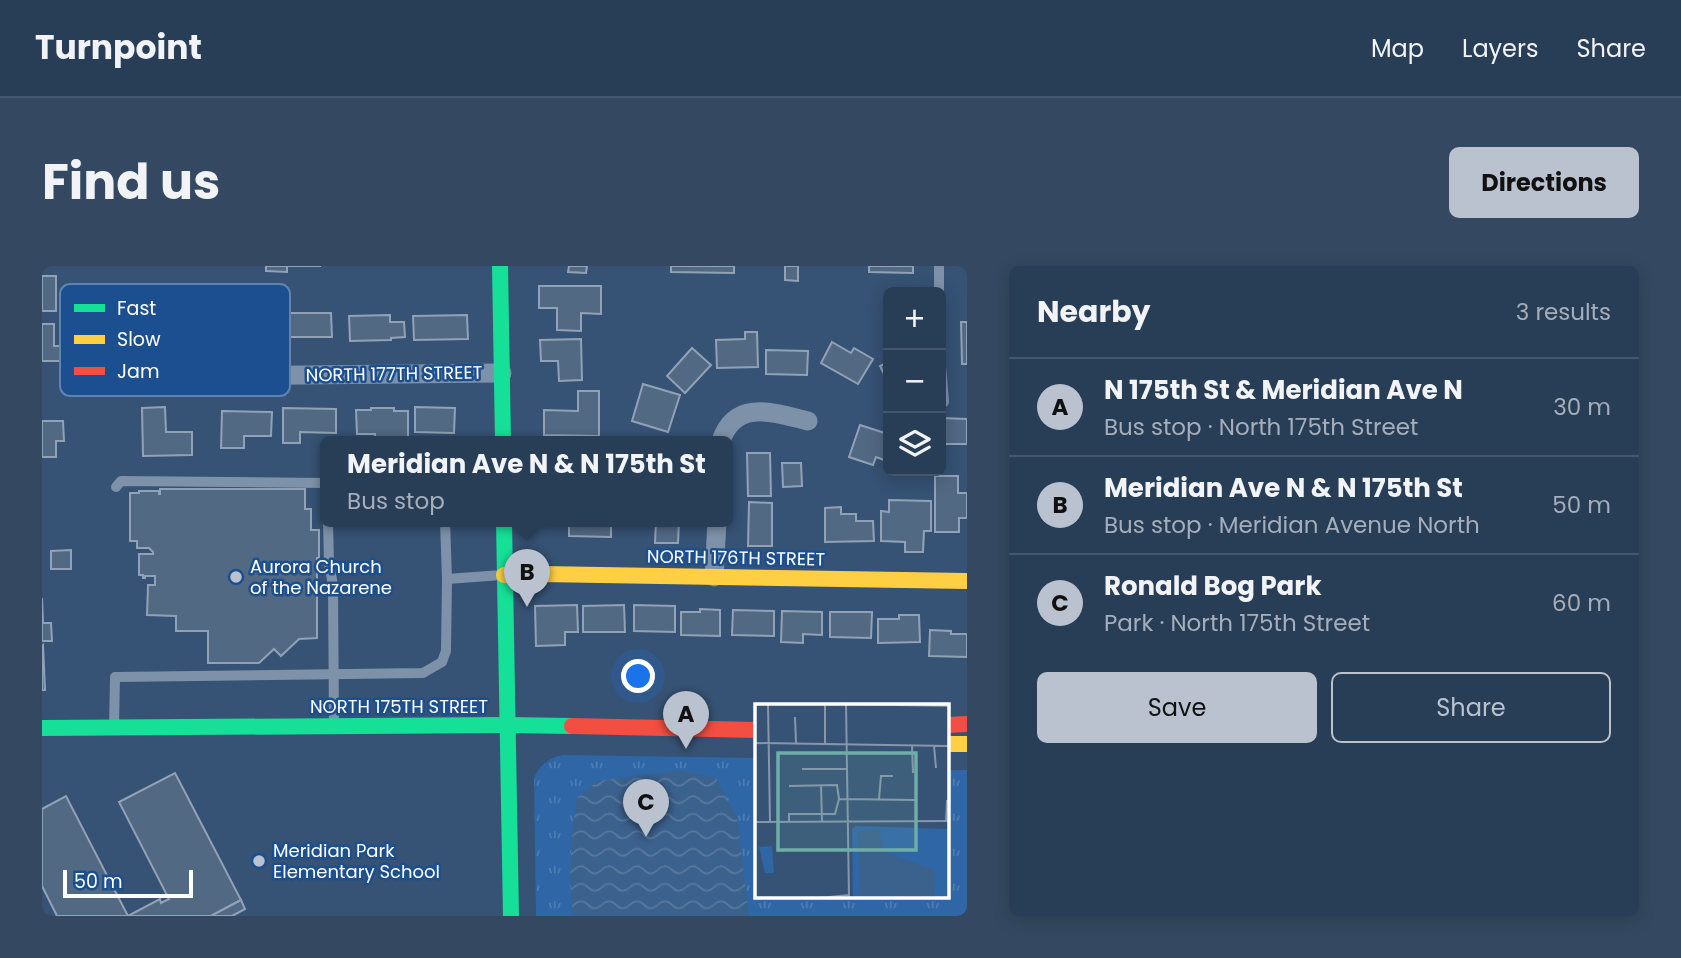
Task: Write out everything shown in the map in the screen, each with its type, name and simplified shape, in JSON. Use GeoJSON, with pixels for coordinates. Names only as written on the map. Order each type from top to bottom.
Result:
{"type":"FeatureCollection","features":[{"type":"Feature","properties":{"kind":"street"},"geometry":{"type":"LineString","coordinates":[[500,266],[502,436]]}},
{"type":"Feature","properties":{"kind":"street","name":"NORTH 177TH STREET"},"geometry":{"type":"LineString","coordinates":[[290,375],[502,373]]}},
{"type":"Feature","properties":{"kind":"street"},"geometry":{"type":"LineString","coordinates":[[723,436],[729,423],[744,413],[768,411],[808,421]]}},
{"type":"Feature","properties":{"kind":"street"},"geometry":{"type":"LineString","coordinates":[[503,527],[511,916]]}},
{"type":"Feature","properties":{"kind":"street"},"geometry":{"type":"LineString","coordinates":[[714,577],[717,527]]}},
{"type":"Feature","properties":{"kind":"street","name":"NORTH 176TH STREET"},"geometry":{"type":"LineString","coordinates":[[504,575],[967,581]]}},
{"type":"Feature","properties":{"kind":"street","name":"NORTH 175TH STREET"},"geometry":{"type":"LineString","coordinates":[[42,728],[506,725],[755,730]]}},
{"type":"Feature","properties":{"kind":"lane"},"geometry":{"type":"LineString","coordinates":[[939,266],[939,287]]}},
{"type":"Feature","properties":{"kind":"lane"},"geometry":{"type":"LineString","coordinates":[[116,487],[121,481],[320,483]]}},
{"type":"Feature","properties":{"kind":"lane"},"geometry":{"type":"LineString","coordinates":[[328,527],[329,564],[333,585],[334,726]]}},
{"type":"Feature","properties":{"kind":"lane"},"geometry":{"type":"LineString","coordinates":[[114,727],[115,677],[423,673],[442,662],[446,651],[445,527]]}},
{"type":"Feature","properties":{"kind":"lane"},"geometry":{"type":"LineString","coordinates":[[447,579],[504,575]]}},
{"type":"Feature","properties":{"kind":"green space"},"geometry":{"type":"Polygon","coordinates":[[[563,755],[755,758],[755,898],[950,898],[950,770],[967,770],[967,916],[536,916],[534,778],[539,769],[553,758],[563,755]]]}},
{"type":"Feature","properties":{"kind":"water"},"geometry":{"type":"Polygon","coordinates":[[[682,771],[716,778],[737,817],[749,916],[573,916],[571,857],[577,798],[598,781],[682,771]]]}},
{"type":"Feature","properties":{"kind":"building"},"geometry":{"type":"Polygon","coordinates":[[[266,266],[287,266],[287,272],[266,271],[266,266]]]}},
{"type":"Feature","properties":{"kind":"building"},"geometry":{"type":"Polygon","coordinates":[[[569,266],[587,266],[586,273],[568,272],[569,266]]]}},
{"type":"Feature","properties":{"kind":"building"},"geometry":{"type":"Polygon","coordinates":[[[671,266],[734,266],[734,273],[671,272],[671,266]]]}},
{"type":"Feature","properties":{"kind":"building"},"geometry":{"type":"Polygon","coordinates":[[[785,266],[798,266],[798,281],[785,280],[785,266]]]}},
{"type":"Feature","properties":{"kind":"building"},"geometry":{"type":"Polygon","coordinates":[[[869,266],[913,266],[913,273],[869,272],[869,266]]]}},
{"type":"Feature","properties":{"kind":"building"},"geometry":{"type":"Polygon","coordinates":[[[42,276],[56,276],[56,311],[42,311],[42,276]]]}},
{"type":"Feature","properties":{"kind":"building"},"geometry":{"type":"Polygon","coordinates":[[[539,286],[601,286],[601,314],[581,313],[581,331],[557,330],[557,308],[539,308],[539,286]]]}},
{"type":"Feature","properties":{"kind":"building"},"geometry":{"type":"Polygon","coordinates":[[[290,313],[331,313],[332,337],[290,337],[290,313]]]}},
{"type":"Feature","properties":{"kind":"building"},"geometry":{"type":"Polygon","coordinates":[[[390,315],[390,322],[404,322],[405,337],[350,341],[349,316],[390,315]]]}},
{"type":"Feature","properties":{"kind":"building"},"geometry":{"type":"Polygon","coordinates":[[[467,315],[468,339],[414,340],[413,316],[467,315]]]}},
{"type":"Feature","properties":{"kind":"building"},"geometry":{"type":"Polygon","coordinates":[[[961,322],[967,322],[967,364],[962,364],[961,322]]]}},
{"type":"Feature","properties":{"kind":"building"},"geometry":{"type":"Polygon","coordinates":[[[42,324],[54,324],[54,346],[60,346],[60,361],[42,361],[42,324]]]}},
{"type":"Feature","properties":{"kind":"building"},"geometry":{"type":"Polygon","coordinates":[[[745,332],[757,332],[758,367],[717,368],[716,340],[745,339],[745,332]]]}},
{"type":"Feature","properties":{"kind":"building"},"geometry":{"type":"Polygon","coordinates":[[[581,339],[582,380],[559,381],[558,361],[541,361],[540,340],[581,339]]]}},
{"type":"Feature","properties":{"kind":"building"},"geometry":{"type":"Polygon","coordinates":[[[832,342],[851,353],[854,348],[873,359],[858,384],[821,363],[832,342]]]}},
{"type":"Feature","properties":{"kind":"building"},"geometry":{"type":"Polygon","coordinates":[[[692,348],[711,365],[685,393],[667,376],[692,348]]]}},
{"type":"Feature","properties":{"kind":"building"},"geometry":{"type":"Polygon","coordinates":[[[766,350],[808,351],[807,375],[766,374],[766,350]]]}},
{"type":"Feature","properties":{"kind":"building"},"geometry":{"type":"Polygon","coordinates":[[[643,384],[680,395],[668,432],[632,421],[643,384]]]}},
{"type":"Feature","properties":{"kind":"building"},"geometry":{"type":"Polygon","coordinates":[[[578,391],[599,391],[599,436],[544,435],[544,410],[578,411],[578,391]]]}},
{"type":"Feature","properties":{"kind":"building"},"geometry":{"type":"Polygon","coordinates":[[[165,407],[166,432],[192,432],[192,455],[143,456],[142,408],[165,407]]]}},
{"type":"Feature","properties":{"kind":"building"},"geometry":{"type":"Polygon","coordinates":[[[415,407],[455,408],[454,433],[415,432],[415,407]]]}},
{"type":"Feature","properties":{"kind":"building"},"geometry":{"type":"Polygon","coordinates":[[[283,408],[336,409],[336,433],[300,432],[300,443],[283,443],[283,408]]]}},
{"type":"Feature","properties":{"kind":"building"},"geometry":{"type":"Polygon","coordinates":[[[394,408],[394,411],[408,411],[408,436],[357,434],[356,410],[394,408]]]}},
{"type":"Feature","properties":{"kind":"building"},"geometry":{"type":"Polygon","coordinates":[[[222,411],[272,412],[271,436],[244,436],[244,448],[221,448],[222,411]]]}},
{"type":"Feature","properties":{"kind":"building"},"geometry":{"type":"Polygon","coordinates":[[[946,418],[967,419],[967,444],[946,444],[946,418]]]}},
{"type":"Feature","properties":{"kind":"building"},"geometry":{"type":"Polygon","coordinates":[[[42,421],[63,421],[64,441],[56,441],[56,457],[42,457],[42,421]]]}},
{"type":"Feature","properties":{"kind":"building"},"geometry":{"type":"Polygon","coordinates":[[[860,425],[883,432],[883,460],[876,457],[873,465],[849,457],[860,425]]]}},
{"type":"Feature","properties":{"kind":"building"},"geometry":{"type":"Polygon","coordinates":[[[747,453],[770,453],[771,496],[748,496],[747,453]]]}},
{"type":"Feature","properties":{"kind":"building"},"geometry":{"type":"Polygon","coordinates":[[[782,463],[801,463],[802,486],[783,487],[782,463]]]}},
{"type":"Feature","properties":{"kind":"building"},"geometry":{"type":"Polygon","coordinates":[[[935,476],[958,476],[958,493],[967,493],[967,518],[959,518],[959,532],[935,532],[935,476]]]}},
{"type":"Feature","properties":{"kind":"building","name":"Aurora Church of the Nazarene"},"geometry":{"type":"Polygon","coordinates":[[[160,489],[305,489],[305,509],[311,509],[311,530],[319,530],[317,638],[299,639],[281,656],[274,649],[259,663],[208,663],[208,631],[176,631],[176,616],[147,615],[148,585],[155,585],[155,576],[143,578],[143,575],[139,575],[139,554],[153,552],[149,548],[137,548],[137,541],[130,541],[130,493],[159,491],[160,494],[160,489]]]}},
{"type":"Feature","properties":{"kind":"building"},"geometry":{"type":"Polygon","coordinates":[[[889,500],[931,501],[931,531],[924,531],[923,552],[905,552],[905,542],[881,541],[881,511],[889,512],[889,500]]]}},
{"type":"Feature","properties":{"kind":"building"},"geometry":{"type":"Polygon","coordinates":[[[749,502],[772,503],[772,546],[748,546],[749,502]]]}},
{"type":"Feature","properties":{"kind":"building"},"geometry":{"type":"Polygon","coordinates":[[[841,507],[841,514],[856,514],[856,521],[873,521],[874,541],[825,542],[825,508],[841,507]]]}},
{"type":"Feature","properties":{"kind":"building"},"geometry":{"type":"Polygon","coordinates":[[[569,527],[611,527],[611,537],[569,536],[569,527]]]}},
{"type":"Feature","properties":{"kind":"building"},"geometry":{"type":"Polygon","coordinates":[[[656,527],[679,527],[678,543],[655,543],[656,527]]]}},
{"type":"Feature","properties":{"kind":"building"},"geometry":{"type":"Polygon","coordinates":[[[71,550],[71,569],[51,569],[51,551],[71,550]]]}},
{"type":"Feature","properties":{"kind":"building"},"geometry":{"type":"Polygon","coordinates":[[[42,598],[43,623],[51,623],[52,641],[42,641],[42,598]]]}},
{"type":"Feature","properties":{"kind":"building"},"geometry":{"type":"Polygon","coordinates":[[[577,605],[578,632],[565,632],[565,645],[536,646],[535,606],[577,605]]]}},
{"type":"Feature","properties":{"kind":"building"},"geometry":{"type":"Polygon","coordinates":[[[624,605],[625,632],[583,632],[583,606],[624,605]]]}},
{"type":"Feature","properties":{"kind":"building"},"geometry":{"type":"Polygon","coordinates":[[[634,605],[675,606],[675,632],[634,631],[634,605]]]}},
{"type":"Feature","properties":{"kind":"building"},"geometry":{"type":"Polygon","coordinates":[[[700,609],[720,610],[720,636],[681,635],[681,612],[700,612],[700,609]]]}},
{"type":"Feature","properties":{"kind":"building"},"geometry":{"type":"Polygon","coordinates":[[[733,610],[774,611],[774,636],[732,635],[733,610]]]}},
{"type":"Feature","properties":{"kind":"building"},"geometry":{"type":"Polygon","coordinates":[[[782,611],[822,612],[822,635],[803,634],[803,643],[781,642],[782,611]]]}},
{"type":"Feature","properties":{"kind":"building"},"geometry":{"type":"Polygon","coordinates":[[[830,612],[872,612],[871,638],[830,637],[830,612]]]}},
{"type":"Feature","properties":{"kind":"building"},"geometry":{"type":"Polygon","coordinates":[[[899,615],[919,615],[920,642],[878,643],[878,619],[899,619],[899,615]]]}},
{"type":"Feature","properties":{"kind":"building"},"geometry":{"type":"Polygon","coordinates":[[[930,630],[967,634],[967,657],[929,656],[930,630]]]}},
{"type":"Feature","properties":{"kind":"building"},"geometry":{"type":"Polygon","coordinates":[[[43,645],[45,690],[42,690],[43,645]]]}},
{"type":"Feature","properties":{"kind":"building"},"geometry":{"type":"Polygon","coordinates":[[[175,773],[241,900],[211,916],[128,916],[160,899],[161,903],[169,899],[119,802],[175,773]]]}},
{"type":"Feature","properties":{"kind":"building"},"geometry":{"type":"Polygon","coordinates":[[[66,796],[128,916],[57,916],[42,886],[42,809],[66,796]]]}},
{"type":"Feature","properties":{"kind":"building"},"geometry":{"type":"Polygon","coordinates":[[[241,900],[245,909],[232,916],[211,916],[241,900]]]}},
{"type":"Feature","properties":{"kind":"traffic: fast"},"geometry":{"type":"LineString","coordinates":[[500,266],[503,436]]}},
{"type":"Feature","properties":{"kind":"traffic: fast"},"geometry":{"type":"LineString","coordinates":[[504,527],[511,916]]}},
{"type":"Feature","properties":{"kind":"traffic: fast"},"geometry":{"type":"LineString","coordinates":[[42,728],[572,726]]}},
{"type":"Feature","properties":{"kind":"traffic: slow"},"geometry":{"type":"LineString","coordinates":[[504,575],[967,581]]}},
{"type":"Feature","properties":{"kind":"traffic: slow"},"geometry":{"type":"LineString","coordinates":[[950,744],[967,744]]}},
{"type":"Feature","properties":{"kind":"traffic: jam"},"geometry":{"type":"LineString","coordinates":[[950,725],[967,724]]}},
{"type":"Feature","properties":{"kind":"traffic: jam"},"geometry":{"type":"LineString","coordinates":[[572,726],[755,730]]}},
{"type":"Feature","properties":{"kind":"place","name":"Aurora Church of the Nazarene"},"geometry":{"type":"Point","coordinates":[236,577]}},
{"type":"Feature","properties":{"kind":"place","name":"Meridian Ave N & N 175th St"},"geometry":{"type":"Point","coordinates":[527,607]}},
{"type":"Feature","properties":{"kind":"place","name":"N 175th St & Meridian Ave N"},"geometry":{"type":"Point","coordinates":[686,749]}},
{"type":"Feature","properties":{"kind":"place","name":"Ronald Bog Park"},"geometry":{"type":"Point","coordinates":[646,837]}},
{"type":"Feature","properties":{"kind":"place","name":"Meridian Park Elementary School"},"geometry":{"type":"Point","coordinates":[259,861]}}]}
